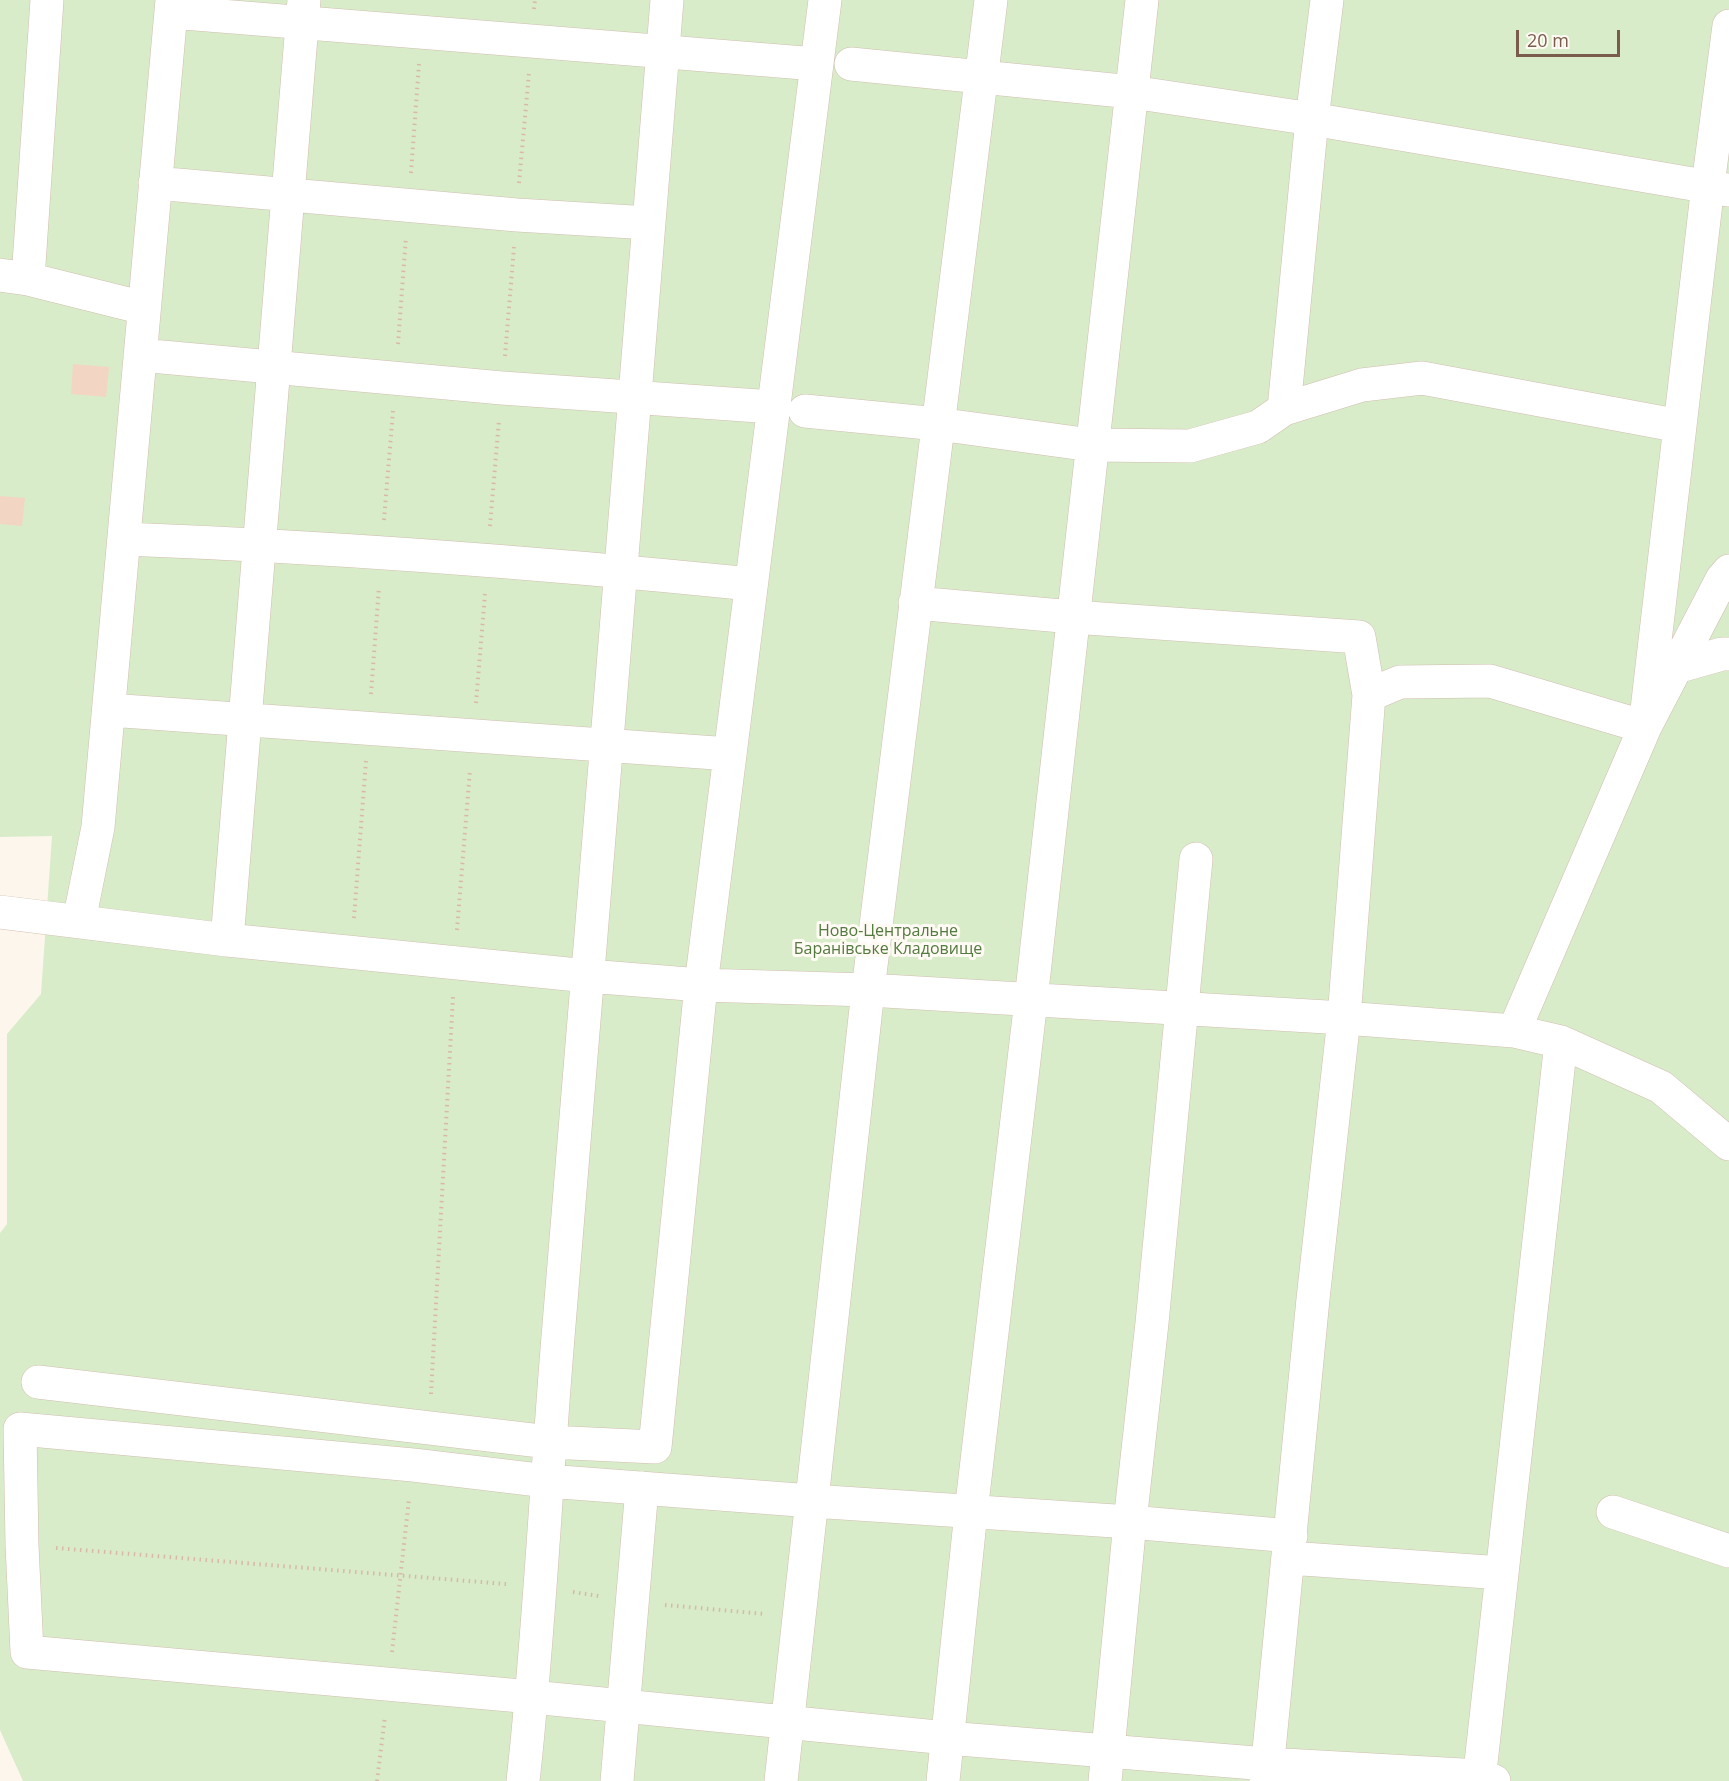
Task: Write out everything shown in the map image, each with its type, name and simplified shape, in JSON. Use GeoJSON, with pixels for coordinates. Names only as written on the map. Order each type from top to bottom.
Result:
{"type":"FeatureCollection","features":[{"type":"Feature","properties":{"kind":"lane"},"geometry":{"type":"LineString","coordinates":[[47,0],[14,277],[144,308]]}},
{"type":"Feature","properties":{"kind":"lane"},"geometry":{"type":"LineString","coordinates":[[523,1781],[532,1697],[549,1442],[667,0]]}},
{"type":"Feature","properties":{"kind":"lane"},"geometry":{"type":"LineString","coordinates":[[38,1382],[549,1442],[655,1447],[701,985],[825,0]]}},
{"type":"Feature","properties":{"kind":"lane"},"geometry":{"type":"LineString","coordinates":[[781,1781],[868,990],[991,0]]}},
{"type":"Feature","properties":{"kind":"lane"},"geometry":{"type":"LineString","coordinates":[[943,1781],[971,1512],[1031,1000],[1142,0]]}},
{"type":"Feature","properties":{"kind":"lane"},"geometry":{"type":"LineString","coordinates":[[1284,409],[1312,119],[1327,0]]}},
{"type":"Feature","properties":{"kind":"lane"},"geometry":{"type":"LineString","coordinates":[[79,921],[98,827],[171,6],[304,11],[422,32],[804,63]]}},
{"type":"Feature","properties":{"kind":"lane"},"geometry":{"type":"LineString","coordinates":[[227,940],[304,11]]}},
{"type":"Feature","properties":{"kind":"lane"},"geometry":{"type":"LineString","coordinates":[[1645,727],[1680,426],[1718,188],[1729,26]]}},
{"type":"Feature","properties":{"kind":"lane"},"geometry":{"type":"LineString","coordinates":[[851,64],[1131,92],[1312,119],[1718,188]]}},
{"type":"Feature","properties":{"kind":"lane"},"geometry":{"type":"LineString","coordinates":[[155,183],[408,206],[649,223]]}},
{"type":"Feature","properties":{"kind":"lane"},"geometry":{"type":"LineString","coordinates":[[140,355],[395,378],[773,407]]}},
{"type":"Feature","properties":{"kind":"lane"},"geometry":{"type":"LineString","coordinates":[[805,411],[938,424],[1091,444],[1190,446],[1258,427],[1284,409],[1362,385],[1422,378],[1680,426]]}},
{"type":"Feature","properties":{"kind":"lane"},"geometry":{"type":"LineString","coordinates":[[124,539],[261,544],[382,552],[751,584]]}},
{"type":"Feature","properties":{"kind":"lane"},"geometry":{"type":"LineString","coordinates":[[1514,1031],[1645,727],[1722,579],[1729,571]]}},
{"type":"Feature","properties":{"kind":"lane"},"geometry":{"type":"LineString","coordinates":[[915,603],[1073,617],[1359,637],[1369,695],[1344,1018],[1313,1299],[1267,1772]]}},
{"type":"Feature","properties":{"kind":"lane"},"geometry":{"type":"LineString","coordinates":[[1676,667],[1729,654]]}},
{"type":"Feature","properties":{"kind":"lane"},"geometry":{"type":"LineString","coordinates":[[1369,695],[1400,682],[1490,681],[1645,727]]}},
{"type":"Feature","properties":{"kind":"lane"},"geometry":{"type":"LineString","coordinates":[[108,710],[730,754]]}},
{"type":"Feature","properties":{"kind":"lane"},"geometry":{"type":"LineString","coordinates":[[1107,1766],[1196,859]]}},
{"type":"Feature","properties":{"kind":"lane"},"geometry":{"type":"LineString","coordinates":[[0,912],[227,940],[701,985],[868,990],[1344,1018],[1514,1031],[1561,1041],[1661,1087],[1729,1144]]}},
{"type":"Feature","properties":{"kind":"lane"},"geometry":{"type":"LineString","coordinates":[[1502,1573],[1290,1547],[1130,1522],[547,1481],[413,1465],[20,1429],[27,1652],[532,1697],[946,1738],[1107,1766],[1484,1779],[1502,1573],[1561,1041]]}},
{"type":"Feature","properties":{"kind":"lane"},"geometry":{"type":"LineString","coordinates":[[617,1781],[642,1488]]}},
{"type":"Feature","properties":{"kind":"lane"},"geometry":{"type":"LineString","coordinates":[[1613,1512],[1729,1551]]}},
{"type":"Feature","properties":{"kind":"path"},"geometry":{"type":"LineString","coordinates":[[351,952],[422,32]]}},
{"type":"Feature","properties":{"kind":"path"},"geometry":{"type":"LineString","coordinates":[[377,1781],[413,1465]]}},
{"type":"Feature","properties":{"kind":"path"},"geometry":{"type":"LineString","coordinates":[[22,1545],[540,1586],[632,1602],[799,1618]]}},
{"type":"Feature","properties":{"kind":"green space","name":"Ново-Центральне Баранівське Кладовище"},"geometry":{"type":"Polygon","coordinates":[[[0,0],[1729,0],[1729,1781],[23,1781],[0,1730],[0,1233],[7,1224],[7,1034],[41,994],[52,836],[0,837],[0,0]]]}},
{"type":"Feature","properties":{"kind":"building"},"geometry":{"type":"Polygon","coordinates":[[[73,364],[109,367],[106,397],[71,394],[73,364]]]}},
{"type":"Feature","properties":{"kind":"building"},"geometry":{"type":"Polygon","coordinates":[[[0,496],[25,498],[22,526],[0,524],[0,496]]]}}]}
